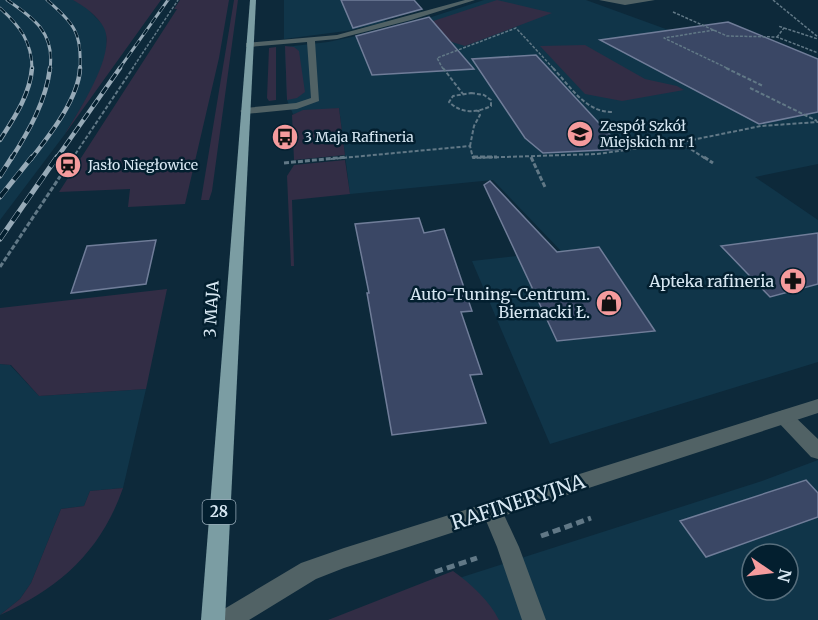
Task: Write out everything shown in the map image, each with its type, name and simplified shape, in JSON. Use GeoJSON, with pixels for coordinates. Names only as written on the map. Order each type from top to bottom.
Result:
{"type":"FeatureCollection","features":[{"type":"Feature","properties":{"kind":"main road","name":"3 MAJA"},"geometry":{"type":"LineString","coordinates":[[213,620],[253,0]]}},
{"type":"Feature","properties":{"kind":"street"},"geometry":{"type":"LineString","coordinates":[[249,45],[311,41],[385,26],[472,0]]}},
{"type":"Feature","properties":{"kind":"street"},"geometry":{"type":"LineString","coordinates":[[602,0],[625,3],[652,0]]}},
{"type":"Feature","properties":{"kind":"street"},"geometry":{"type":"LineString","coordinates":[[245,111],[297,106],[316,99],[311,41]]}},
{"type":"Feature","properties":{"kind":"street","name":"RAFINERYJNA"},"geometry":{"type":"LineString","coordinates":[[227,620],[309,572],[365,550],[818,406]]}},
{"type":"Feature","properties":{"kind":"street"},"geometry":{"type":"LineString","coordinates":[[784,417],[818,451]]}},
{"type":"Feature","properties":{"kind":"street"},"geometry":{"type":"LineString","coordinates":[[492,511],[508,547],[534,620]]}},
{"type":"Feature","properties":{"kind":"path"},"geometry":{"type":"LineString","coordinates":[[0,267],[178,0]]}},
{"type":"Feature","properties":{"kind":"path"},"geometry":{"type":"LineString","coordinates":[[772,0],[818,38]]}},
{"type":"Feature","properties":{"kind":"path"},"geometry":{"type":"LineString","coordinates":[[646,1],[727,36],[777,37],[818,53]]}},
{"type":"Feature","properties":{"kind":"path"},"geometry":{"type":"LineString","coordinates":[[778,26],[818,38]]}},
{"type":"Feature","properties":{"kind":"path"},"geometry":{"type":"LineString","coordinates":[[463,94],[447,76],[437,58],[516,28],[589,107],[601,112],[612,112]]}},
{"type":"Feature","properties":{"kind":"path"},"geometry":{"type":"LineString","coordinates":[[777,37],[784,28]]}},
{"type":"Feature","properties":{"kind":"path"},"geometry":{"type":"LineString","coordinates":[[793,30],[806,28]]}},
{"type":"Feature","properties":{"kind":"path"},"geometry":{"type":"LineString","coordinates":[[715,30],[664,38],[763,86]]}},
{"type":"Feature","properties":{"kind":"path"},"geometry":{"type":"LineString","coordinates":[[755,36],[761,38]]}},
{"type":"Feature","properties":{"kind":"path"},"geometry":{"type":"LineString","coordinates":[[750,88],[818,121]]}},
{"type":"Feature","properties":{"kind":"path"},"geometry":{"type":"LineString","coordinates":[[463,94],[478,94],[491,100],[491,106],[478,110],[461,110],[450,105],[450,99],[463,94]]}},
{"type":"Feature","properties":{"kind":"path"},"geometry":{"type":"LineString","coordinates":[[478,110],[480,115],[474,126],[470,146],[473,159],[597,154],[681,142],[742,129],[818,121]]}},
{"type":"Feature","properties":{"kind":"path"},"geometry":{"type":"LineString","coordinates":[[681,142],[713,163]]}},
{"type":"Feature","properties":{"kind":"path"},"geometry":{"type":"LineString","coordinates":[[284,163],[470,146]]}},
{"type":"Feature","properties":{"kind":"path"},"geometry":{"type":"LineString","coordinates":[[531,157],[545,187]]}},
{"type":"Feature","properties":{"kind":"shaded area"},"geometry":{"type":"Polygon","coordinates":[[[0,0],[74,0],[86,7],[106,28],[107,52],[97,81],[65,134],[0,220],[0,0]]]}},
{"type":"Feature","properties":{"kind":"shaded area"},"geometry":{"type":"Polygon","coordinates":[[[73,0],[161,0],[65,134],[101,67],[107,39],[98,19],[73,0]]]}},
{"type":"Feature","properties":{"kind":"shaded area"},"geometry":{"type":"Polygon","coordinates":[[[180,0],[229,0],[219,58],[185,204],[128,207],[130,189],[59,192],[177,9],[174,9],[180,0]]]}},
{"type":"Feature","properties":{"kind":"shaded area"},"geometry":{"type":"Polygon","coordinates":[[[234,0],[238,0],[212,191],[209,200],[201,200],[234,0]]]}},
{"type":"Feature","properties":{"kind":"shaded area"},"geometry":{"type":"Polygon","coordinates":[[[284,0],[374,0],[386,22],[346,31],[284,39],[284,0]]]}},
{"type":"Feature","properties":{"kind":"shaded area"},"geometry":{"type":"Polygon","coordinates":[[[484,0],[586,0],[740,56],[818,90],[818,164],[755,177],[818,220],[818,362],[550,444],[472,261],[561,251],[493,180],[350,194],[339,108],[293,114],[287,100],[285,47],[328,42],[407,25],[484,0]]]}},
{"type":"Feature","properties":{"kind":"shaded area"},"geometry":{"type":"Polygon","coordinates":[[[497,0],[552,13],[465,46],[409,29],[497,0]]]}},
{"type":"Feature","properties":{"kind":"shaded area"},"geometry":{"type":"Polygon","coordinates":[[[585,45],[645,79],[677,86],[684,90],[622,101],[585,94],[540,46],[585,45]]]}},
{"type":"Feature","properties":{"kind":"shaded area"},"geometry":{"type":"Polygon","coordinates":[[[285,46],[294,47],[299,51],[305,92],[297,98],[287,100],[285,46]]]}},
{"type":"Feature","properties":{"kind":"shaded area"},"geometry":{"type":"Polygon","coordinates":[[[276,47],[276,100],[269,101],[267,98],[269,48],[276,47]]]}},
{"type":"Feature","properties":{"kind":"shaded area"},"geometry":{"type":"Polygon","coordinates":[[[339,108],[345,155],[294,160],[292,115],[303,110],[339,108]]]}},
{"type":"Feature","properties":{"kind":"shaded area"},"geometry":{"type":"Polygon","coordinates":[[[345,160],[350,194],[292,200],[294,266],[291,266],[287,176],[294,165],[345,160]]]}},
{"type":"Feature","properties":{"kind":"shaded area"},"geometry":{"type":"Polygon","coordinates":[[[167,289],[146,389],[39,396],[11,365],[0,364],[0,308],[167,289]]]}},
{"type":"Feature","properties":{"kind":"shaded area"},"geometry":{"type":"Polygon","coordinates":[[[0,364],[10,365],[39,396],[146,389],[123,488],[90,491],[84,506],[61,509],[31,583],[20,599],[0,615],[0,364]]]}},
{"type":"Feature","properties":{"kind":"shaded area"},"geometry":{"type":"Polygon","coordinates":[[[818,460],[818,620],[328,620],[762,481],[818,460]]]}},
{"type":"Feature","properties":{"kind":"shaded area"},"geometry":{"type":"Polygon","coordinates":[[[123,488],[103,531],[76,565],[41,593],[0,615],[20,599],[31,583],[61,509],[84,506],[90,491],[123,488]]]}},
{"type":"Feature","properties":{"kind":"shaded area"},"geometry":{"type":"Polygon","coordinates":[[[453,571],[479,593],[499,620],[328,620],[453,571]]]}},
{"type":"Feature","properties":{"kind":"building"},"geometry":{"type":"Polygon","coordinates":[[[341,0],[414,0],[422,9],[353,28],[341,0]]]}},
{"type":"Feature","properties":{"kind":"building"},"geometry":{"type":"Polygon","coordinates":[[[429,17],[474,69],[372,75],[356,36],[429,17]]]}},
{"type":"Feature","properties":{"kind":"building"},"geometry":{"type":"Polygon","coordinates":[[[728,22],[818,59],[818,112],[759,124],[600,40],[728,22]]]}},
{"type":"Feature","properties":{"kind":"building"},"geometry":{"type":"Polygon","coordinates":[[[536,55],[623,149],[543,153],[525,138],[472,59],[536,55]]]}},
{"type":"Feature","properties":{"kind":"building"},"geometry":{"type":"Polygon","coordinates":[[[490,181],[557,252],[599,247],[655,331],[557,341],[484,185],[490,181]]]}},
{"type":"Feature","properties":{"kind":"building"},"geometry":{"type":"Polygon","coordinates":[[[419,218],[424,233],[444,229],[472,311],[461,312],[482,374],[470,375],[486,423],[392,435],[367,293],[369,293],[355,224],[419,218]]]}},
{"type":"Feature","properties":{"kind":"building"},"geometry":{"type":"Polygon","coordinates":[[[818,233],[818,284],[770,297],[721,246],[818,233]]]}},
{"type":"Feature","properties":{"kind":"building"},"geometry":{"type":"Polygon","coordinates":[[[156,240],[146,284],[71,293],[87,246],[156,240]]]}},
{"type":"Feature","properties":{"kind":"building"},"geometry":{"type":"Polygon","coordinates":[[[806,480],[818,493],[818,517],[748,542],[740,542],[740,545],[706,557],[680,521],[806,480]]]}},
{"type":"Feature","properties":{"kind":"railway"},"geometry":{"type":"LineString","coordinates":[[7,0],[34,20],[46,36],[51,56],[50,69]]}},
{"type":"Feature","properties":{"kind":"railway"},"geometry":{"type":"LineString","coordinates":[[47,0],[70,23],[78,37],[80,68]]}},
{"type":"Feature","properties":{"kind":"railway"},"geometry":{"type":"LineString","coordinates":[[119,69],[168,0]]}},
{"type":"Feature","properties":{"kind":"railway"},"geometry":{"type":"LineString","coordinates":[[0,8],[24,35],[30,51],[32,68]]}},
{"type":"Feature","properties":{"kind":"railway"},"geometry":{"type":"LineString","coordinates":[[0,140],[25,97],[32,68]]}},
{"type":"Feature","properties":{"kind":"railway"},"geometry":{"type":"LineString","coordinates":[[11,159],[36,115],[45,92],[50,68]]}},
{"type":"Feature","properties":{"kind":"railway"},"geometry":{"type":"LineString","coordinates":[[31,159],[69,104],[80,68]]}},
{"type":"Feature","properties":{"kind":"railway"},"geometry":{"type":"LineString","coordinates":[[56,159],[120,68]]}},
{"type":"Feature","properties":{"kind":"railway"},"geometry":{"type":"LineString","coordinates":[[0,176],[12,157]]}},
{"type":"Feature","properties":{"kind":"railway"},"geometry":{"type":"LineString","coordinates":[[0,197],[32,157]]}},
{"type":"Feature","properties":{"kind":"railway"},"geometry":{"type":"LineString","coordinates":[[0,239],[57,157]]}},
{"type":"Feature","properties":{"kind":"place","name":"Zespół Szkół Miejskich nr 1"},"geometry":{"type":"Point","coordinates":[580,134]}},
{"type":"Feature","properties":{"kind":"place","name":"3 Maja Rafineria"},"geometry":{"type":"Point","coordinates":[285,137]}},
{"type":"Feature","properties":{"kind":"place","name":"Jasło Niegłowice"},"geometry":{"type":"Point","coordinates":[68,165]}},
{"type":"Feature","properties":{"kind":"place","name":"Apteka rafineria"},"geometry":{"type":"Point","coordinates":[793,281]}},
{"type":"Feature","properties":{"kind":"place","name":"Auto-Tuning-Centrum. Biernacki Ł."},"geometry":{"type":"Point","coordinates":[609,303]}}]}
